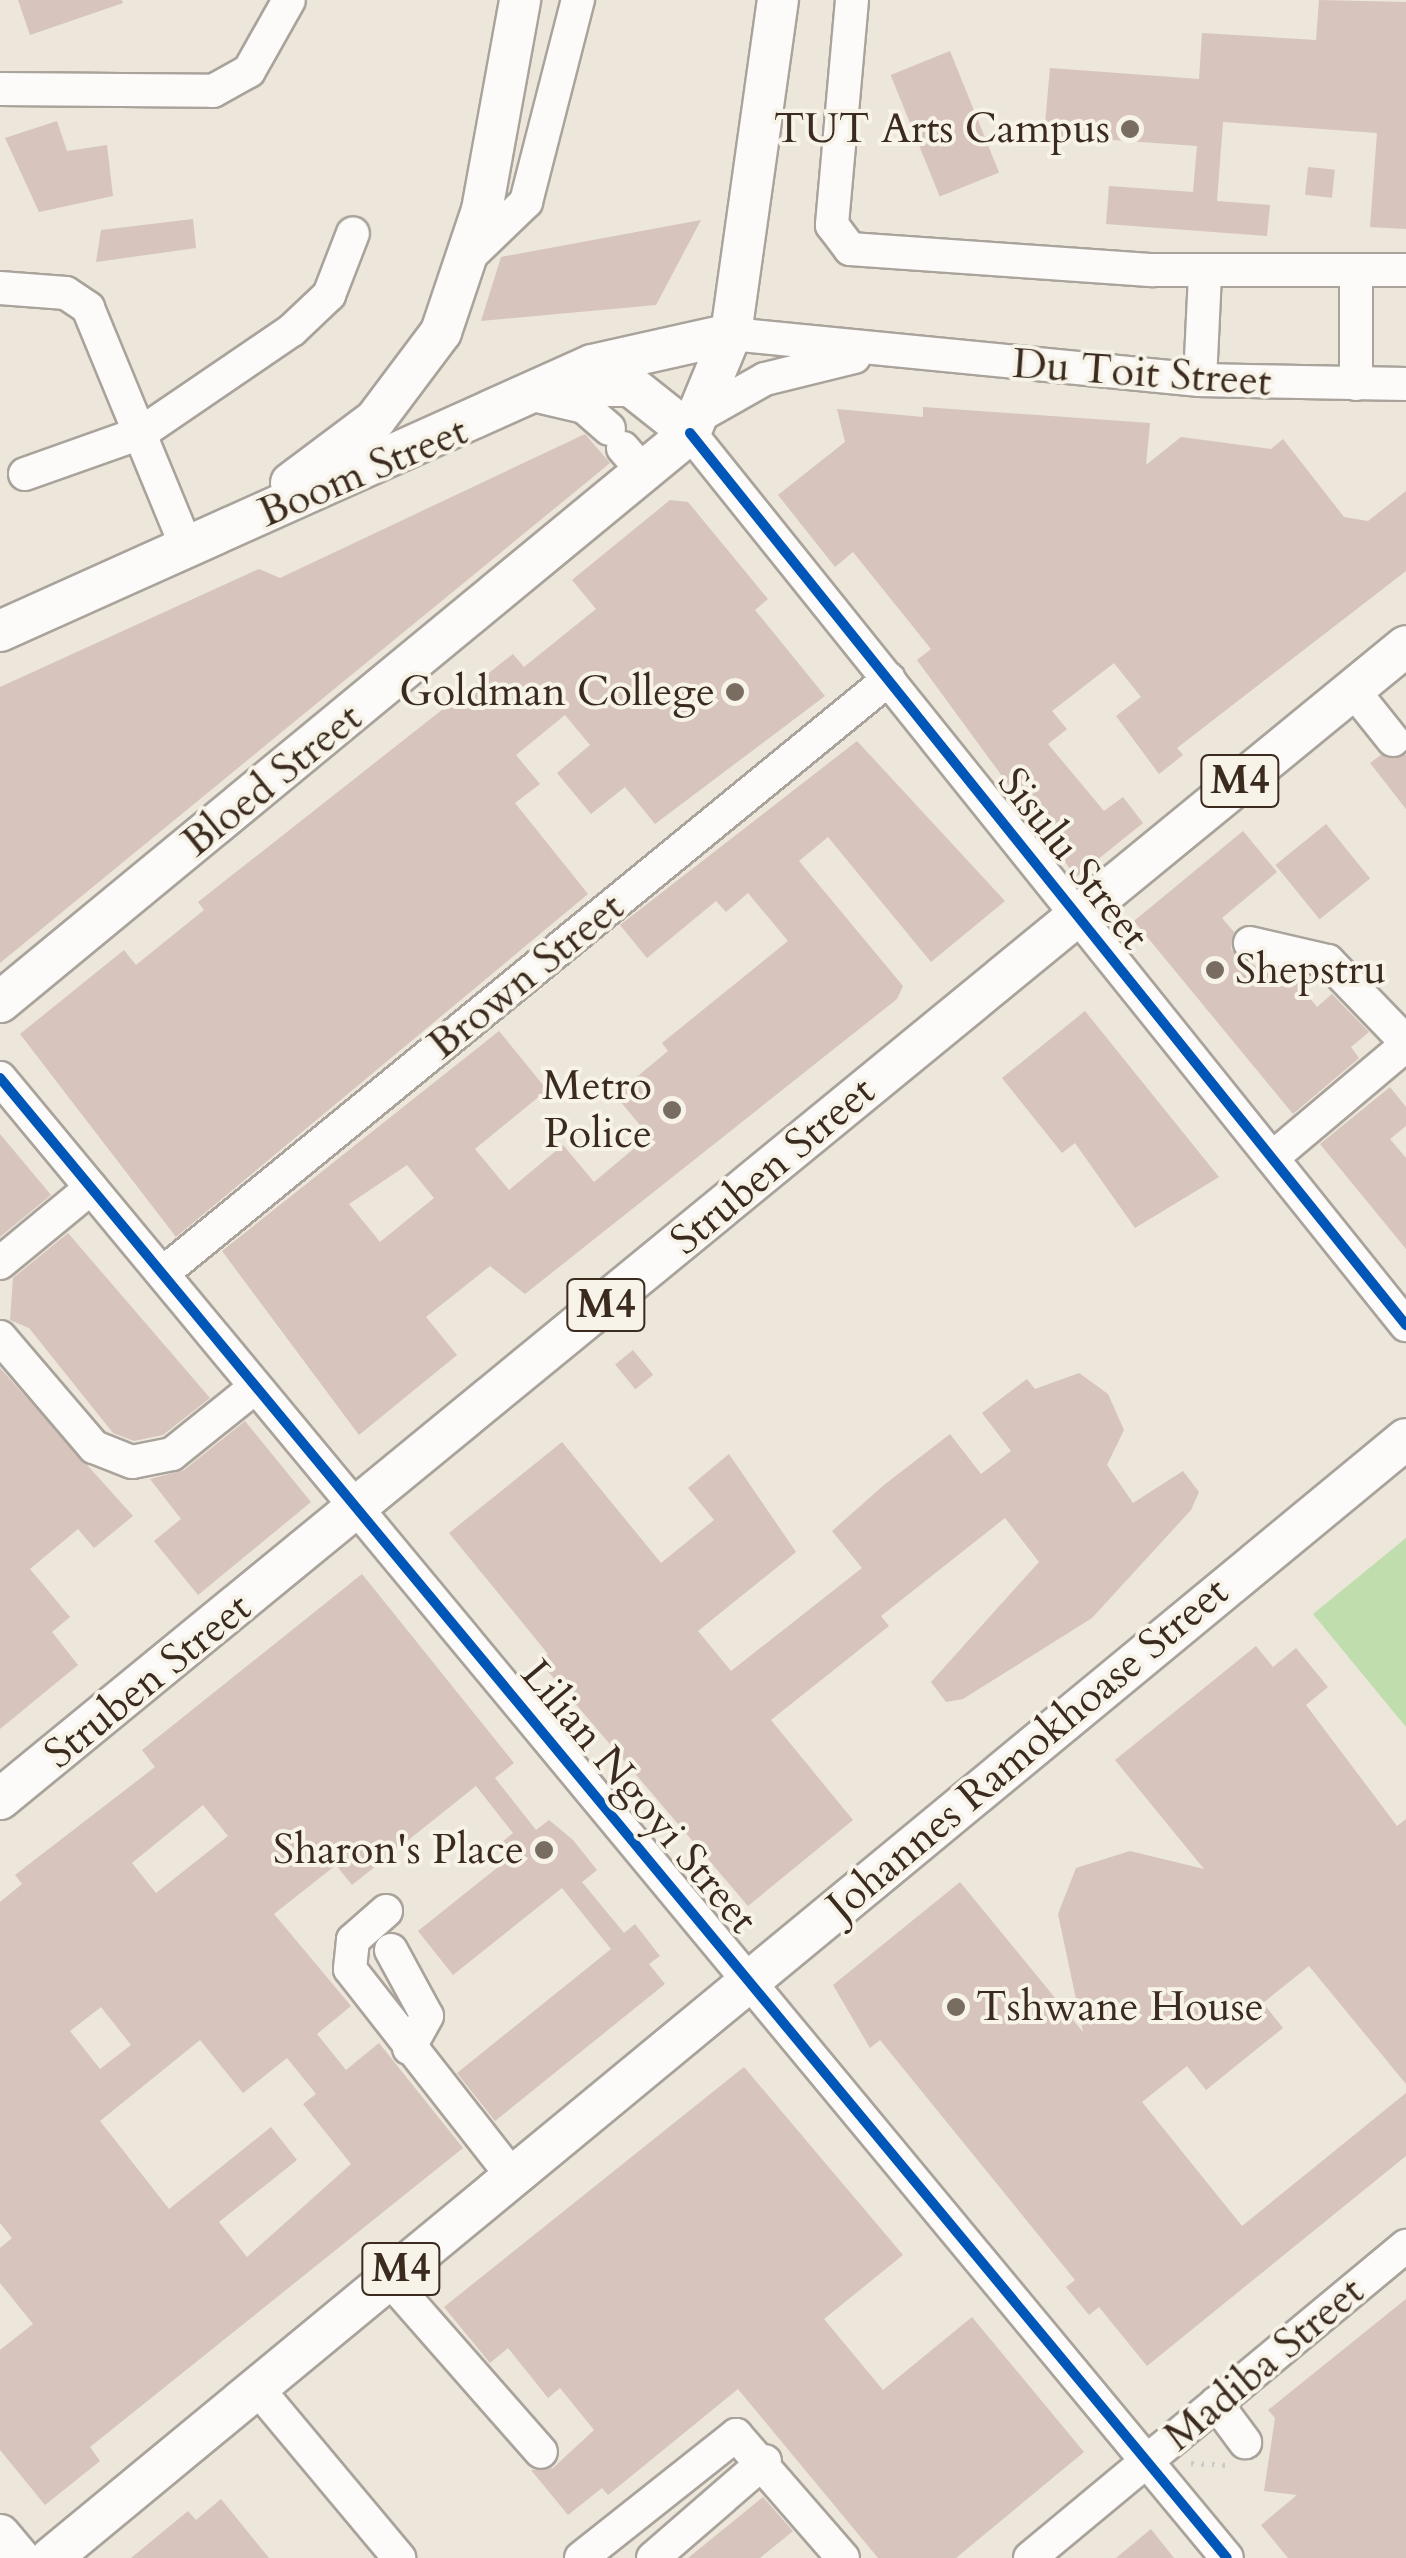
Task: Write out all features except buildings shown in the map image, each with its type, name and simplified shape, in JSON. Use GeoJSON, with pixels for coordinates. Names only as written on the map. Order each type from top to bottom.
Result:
{"type":"FeatureCollection","features":[{"type":"Feature","properties":{"kind":"main road"},"geometry":{"type":"LineString","coordinates":[[202,541],[375,420],[441,332],[470,256],[520,0]]}},
{"type":"Feature","properties":{"kind":"main road","name":"Bloed Street"},"geometry":{"type":"LineString","coordinates":[[0,1002],[625,449],[695,424],[731,334],[778,0]]}},
{"type":"Feature","properties":{"kind":"main road","name":"Boom Street"},"geometry":{"type":"LineString","coordinates":[[0,630],[545,393],[610,358],[731,334]]}},
{"type":"Feature","properties":{"kind":"main road"},"geometry":{"type":"LineString","coordinates":[[545,393],[631,386],[695,424]]}},
{"type":"Feature","properties":{"kind":"main road","name":"Struben Street"},"geometry":{"type":"LineString","coordinates":[[0,1799],[356,1515],[1074,914],[1406,646]]}},
{"type":"Feature","properties":{"kind":"main road","name":"Johannes Ramokhoase Street"},"geometry":{"type":"LineString","coordinates":[[51,2558],[1406,1439]]}},
{"type":"Feature","properties":{"kind":"main road"},"geometry":{"type":"LineString","coordinates":[[0,2535],[19,2558]]}},
{"type":"Feature","properties":{"kind":"street"},"geometry":{"type":"LineString","coordinates":[[0,89],[213,90],[249,71],[289,0]]}},
{"type":"Feature","properties":{"kind":"street"},"geometry":{"type":"LineString","coordinates":[[470,256],[526,202],[578,0]]}},
{"type":"Feature","properties":{"kind":"street"},"geometry":{"type":"LineString","coordinates":[[852,0],[832,225],[843,244],[879,254],[1205,272],[1406,270]]}},
{"type":"Feature","properties":{"kind":"street"},"geometry":{"type":"LineString","coordinates":[[24,474],[140,433],[314,310],[342,274],[353,233]]}},
{"type":"Feature","properties":{"kind":"street"},"geometry":{"type":"LineString","coordinates":[[1356,270],[1356,384]]}},
{"type":"Feature","properties":{"kind":"street"},"geometry":{"type":"LineString","coordinates":[[1200,380],[1205,272]]}},
{"type":"Feature","properties":{"kind":"street"},"geometry":{"type":"LineString","coordinates":[[0,288],[66,293],[88,308],[140,433],[202,541]]}},
{"type":"Feature","properties":{"kind":"street","name":"Du Toit Street"},"geometry":{"type":"LineString","coordinates":[[731,334],[878,352],[1200,380],[1406,384]]}},
{"type":"Feature","properties":{"kind":"street","name":"Du Toit Street"},"geometry":{"type":"LineString","coordinates":[[695,424],[766,379],[878,352]]}},
{"type":"Feature","properties":{"kind":"street"},"geometry":{"type":"LineString","coordinates":[[545,393],[584,407],[625,449]]}},
{"type":"Feature","properties":{"kind":"street","name":"Sisulu Street"},"geometry":{"type":"LineString","coordinates":[[695,424],[1074,914],[1406,1325]]}},
{"type":"Feature","properties":{"kind":"street","name":"Brown Street"},"geometry":{"type":"LineString","coordinates":[[162,1274],[889,679]]}},
{"type":"Feature","properties":{"kind":"street"},"geometry":{"type":"LineString","coordinates":[[1353,690],[1393,740]]}},
{"type":"Feature","properties":{"kind":"street"},"geometry":{"type":"LineString","coordinates":[[1250,943],[1328,961],[1406,1043],[1272,1158]]}},
{"type":"Feature","properties":{"kind":"street","name":"Lilian Ngoyi Street"},"geometry":{"type":"LineString","coordinates":[[0,1078],[356,1515],[752,1980],[1227,2558]]}},
{"type":"Feature","properties":{"kind":"street"},"geometry":{"type":"LineString","coordinates":[[0,1263],[91,1188]]}},
{"type":"Feature","properties":{"kind":"street"},"geometry":{"type":"LineString","coordinates":[[0,1338],[94,1446],[132,1462],[172,1454],[254,1388]]}},
{"type":"Feature","properties":{"kind":"street"},"geometry":{"type":"LineString","coordinates":[[386,1911],[348,1958],[410,2048],[513,2177]]}},
{"type":"Feature","properties":{"kind":"street"},"geometry":{"type":"LineString","coordinates":[[391,1950],[427,2016],[410,2048]]}},
{"type":"Feature","properties":{"kind":"street","name":"Madiba Street"},"geometry":{"type":"LineString","coordinates":[[1030,2558],[1406,2246]]}},
{"type":"Feature","properties":{"kind":"street"},"geometry":{"type":"LineString","coordinates":[[389,2279],[542,2452]]}},
{"type":"Feature","properties":{"kind":"street"},"geometry":{"type":"LineString","coordinates":[[257,2388],[399,2558]]}},
{"type":"Feature","properties":{"kind":"street"},"geometry":{"type":"LineString","coordinates":[[1216,2404],[1248,2454]]}},
{"type":"Feature","properties":{"kind":"street"},"geometry":{"type":"LineString","coordinates":[[581,2558],[726,2439],[745,2437],[842,2558]]}},
{"type":"Feature","properties":{"kind":"street"},"geometry":{"type":"LineString","coordinates":[[653,2558],[765,2461]]}},
{"type":"Feature","properties":{"kind":"path"},"geometry":{"type":"LineString","coordinates":[[1148,2461],[1248,2454]]}},
{"type":"Feature","properties":{"kind":"green space"},"geometry":{"type":"Polygon","coordinates":[[[1406,1538],[1406,1727],[1313,1614],[1406,1538]]]}},
{"type":"Feature","properties":{"kind":"cycle path"},"geometry":{"type":"LineString","coordinates":[[690,433],[1406,1325]]}},
{"type":"Feature","properties":{"kind":"cycle path"},"geometry":{"type":"LineString","coordinates":[[0,1078],[1227,2558]]}},
{"type":"Feature","properties":{"kind":"place","name":"TUT Arts Campus"},"geometry":{"type":"Point","coordinates":[1130,129]}},
{"type":"Feature","properties":{"kind":"place","name":"Goldman College"},"geometry":{"type":"Point","coordinates":[735,692]}},
{"type":"Feature","properties":{"kind":"place","name":"Shepstru"},"geometry":{"type":"Point","coordinates":[1215,970]}},
{"type":"Feature","properties":{"kind":"place","name":"Metro Police"},"geometry":{"type":"Point","coordinates":[672,1110]}},
{"type":"Feature","properties":{"kind":"place","name":"Sharon's Place"},"geometry":{"type":"Point","coordinates":[544,1850]}},
{"type":"Feature","properties":{"kind":"place","name":"Tshwane House"},"geometry":{"type":"Point","coordinates":[956,2007]}}]}
